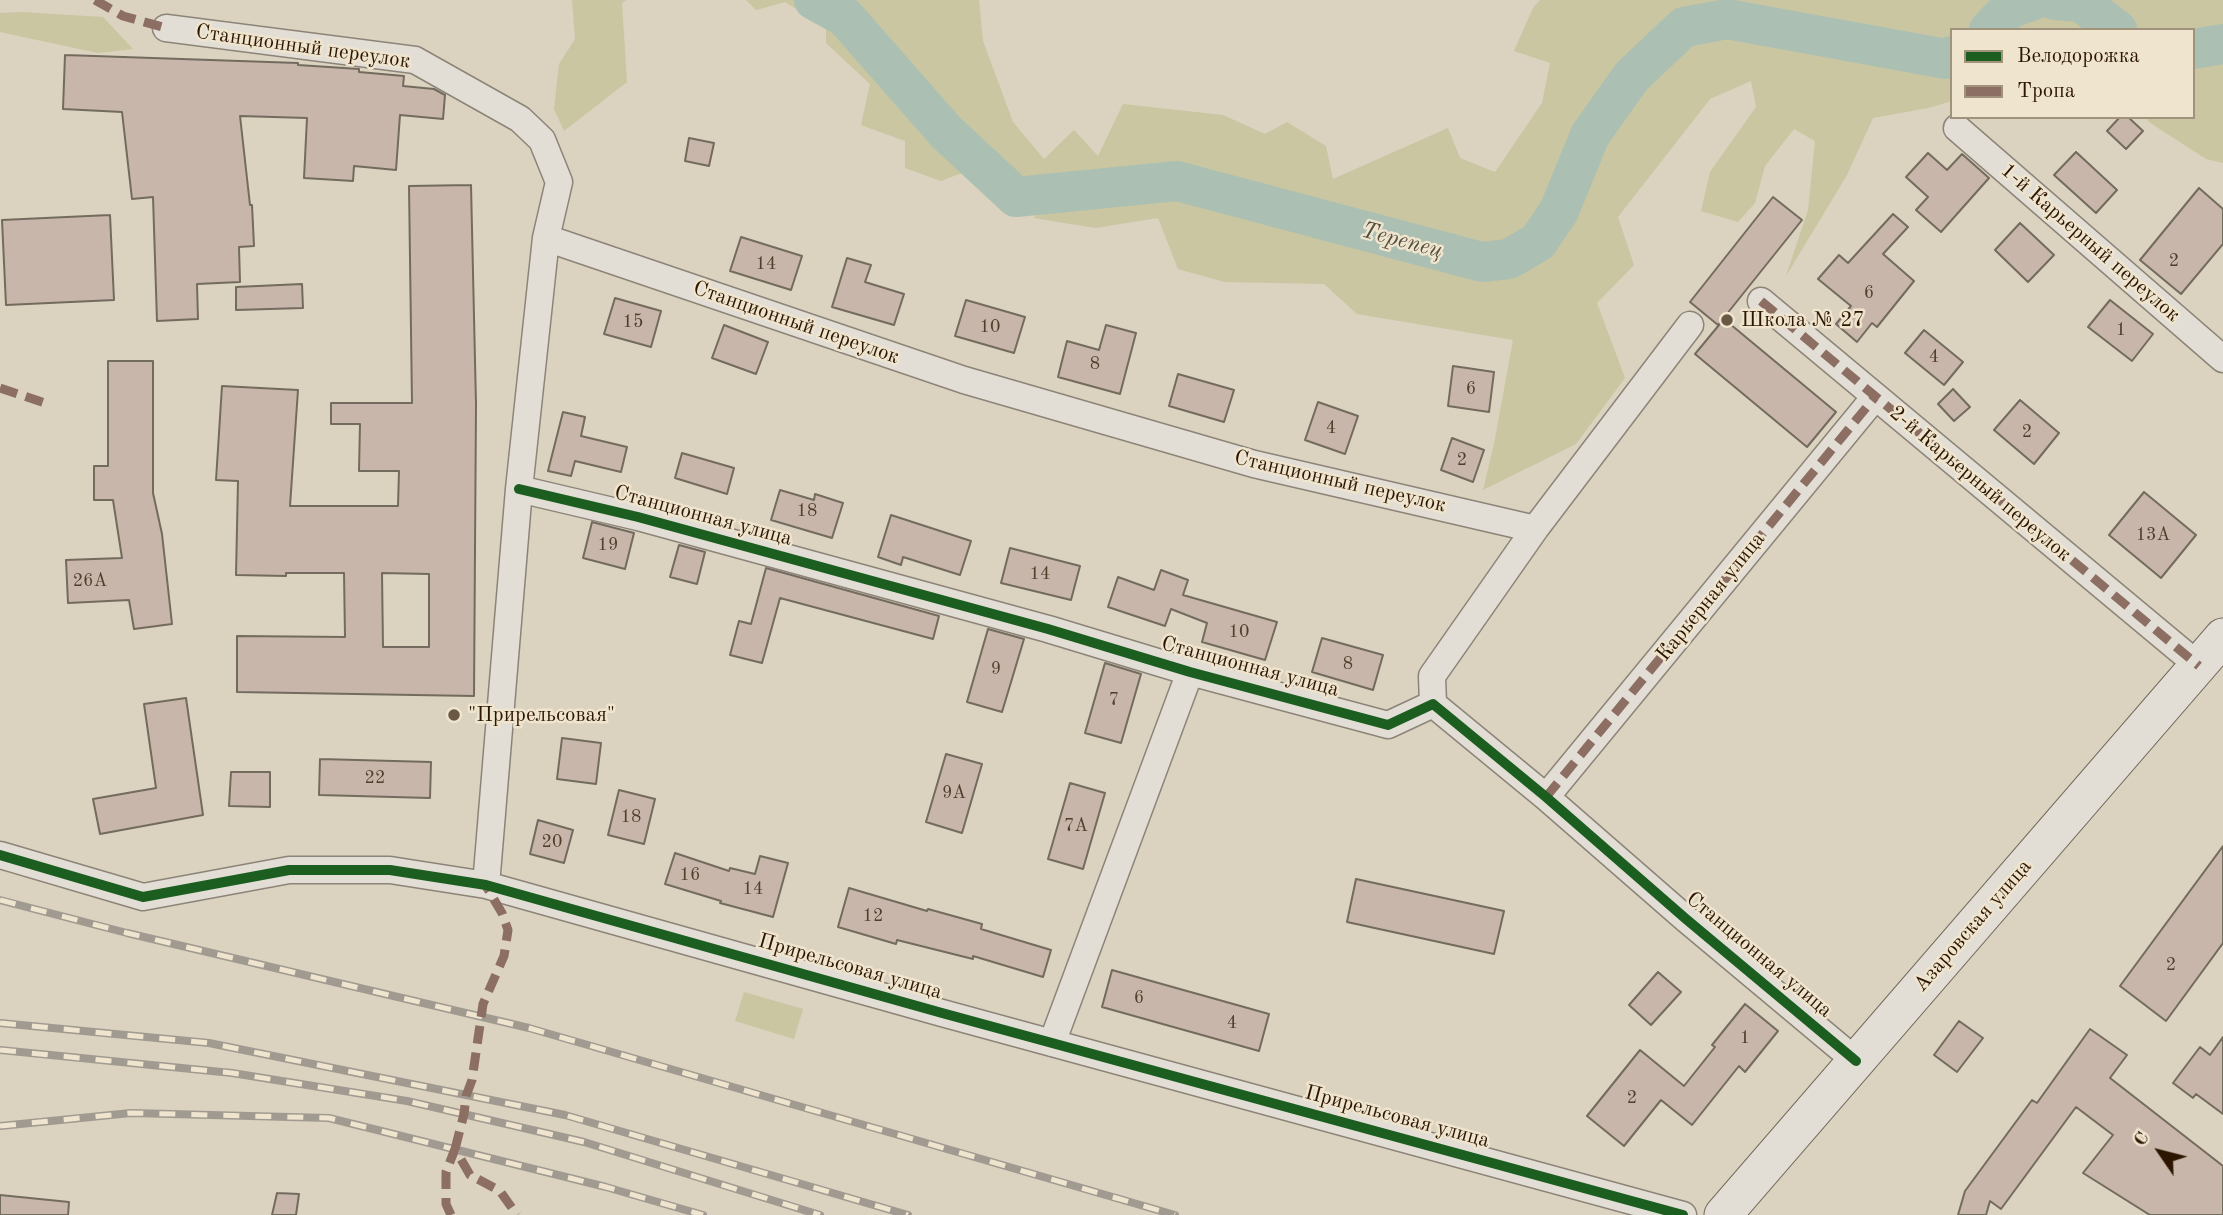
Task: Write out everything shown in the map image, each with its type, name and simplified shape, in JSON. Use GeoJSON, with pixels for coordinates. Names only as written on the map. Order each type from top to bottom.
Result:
{"type":"FeatureCollection","features":[{"type":"Feature","properties":{"kind":"street","name":"Станционный переулок"},"geometry":{"type":"LineString","coordinates":[[166,28],[415,60],[520,119],[542,140],[559,182],[547,238],[964,380],[1254,464],[1535,528]]}},
{"type":"Feature","properties":{"kind":"street","name":"1-й Карьерный переулок"},"geometry":{"type":"LineString","coordinates":[[1957,128],[2223,359]]}},
{"type":"Feature","properties":{"kind":"street"},"geometry":{"type":"LineString","coordinates":[[486,885],[519,489],[547,238]]}},
{"type":"Feature","properties":{"kind":"street","name":"2-й Карьерный переулок"},"geometry":{"type":"LineString","coordinates":[[1761,301],[2199,666]]}},
{"type":"Feature","properties":{"kind":"street"},"geometry":{"type":"LineString","coordinates":[[1433,704],[1432,676],[1535,528],[1690,325]]}},
{"type":"Feature","properties":{"kind":"street","name":"Карьерная улица"},"geometry":{"type":"LineString","coordinates":[[1546,797],[1875,397]]}},
{"type":"Feature","properties":{"kind":"street","name":"Станционная улица"},"geometry":{"type":"LineString","coordinates":[[519,489],[665,524],[1388,725],[1433,704],[1856,1061]]}},
{"type":"Feature","properties":{"kind":"street","name":"Азаровская улица"},"geometry":{"type":"LineString","coordinates":[[1723,1215],[2223,637]]}},
{"type":"Feature","properties":{"kind":"street"},"geometry":{"type":"LineString","coordinates":[[1052,1043],[1190,672]]}},
{"type":"Feature","properties":{"kind":"street","name":"Прирельсовая улица"},"geometry":{"type":"LineString","coordinates":[[0,855],[143,897],[289,870],[390,870],[486,885],[1683,1215]]}},
{"type":"Feature","properties":{"kind":"shaded area"},"geometry":{"type":"Polygon","coordinates":[[[572,0],[626,0],[622,3],[627,82],[564,131],[554,109],[559,64],[575,39],[572,0]]]}},
{"type":"Feature","properties":{"kind":"shaded area"},"geometry":{"type":"Polygon","coordinates":[[[746,0],[979,0],[983,41],[1013,122],[1044,159],[1074,130],[1098,156],[1123,104],[1223,115],[1265,134],[1287,122],[1326,146],[1333,179],[1448,128],[1460,158],[1495,172],[1542,103],[1550,63],[1514,51],[1533,8],[1540,0],[2223,0],[2223,163],[2206,159],[2147,119],[2195,119],[2195,28],[1950,28],[1950,102],[1873,118],[1847,175],[1786,276],[1808,210],[1815,141],[1794,129],[1765,166],[1755,203],[1738,222],[1701,211],[1710,172],[1756,107],[1751,81],[1710,99],[1618,217],[1634,265],[1597,303],[1625,378],[1576,444],[1483,490],[1513,340],[1357,314],[1324,284],[1225,282],[1178,269],[1158,218],[1095,228],[1034,218],[1059,182],[1022,181],[998,159],[941,181],[905,168],[905,141],[861,125],[870,84],[826,43],[826,27],[785,2],[756,10],[746,0]]]}},
{"type":"Feature","properties":{"kind":"shaded area"},"geometry":{"type":"Polygon","coordinates":[[[0,13],[103,17],[133,49],[98,53],[0,32],[0,13]]]}},
{"type":"Feature","properties":{"kind":"shaded area"},"geometry":{"type":"Polygon","coordinates":[[[744,992],[803,1009],[794,1039],[735,1021],[744,992]]]}},
{"type":"Feature","properties":{"kind":"building"},"geometry":{"type":"Polygon","coordinates":[[[65,55],[298,63],[404,76],[403,86],[434,89],[445,95],[443,119],[400,115],[396,170],[354,166],[353,181],[304,178],[307,118],[240,116],[252,205],[254,246],[239,247],[240,282],[197,284],[198,319],[157,321],[153,197],[132,199],[122,112],[63,109],[65,55]]]}},
{"type":"Feature","properties":{"kind":"building"},"geometry":{"type":"Polygon","coordinates":[[[2118,119],[2130,119],[2143,131],[2126,149],[2107,131],[2118,119]]]}},
{"type":"Feature","properties":{"kind":"building"},"geometry":{"type":"Polygon","coordinates":[[[689,138],[714,143],[709,166],[685,161],[689,138]]]}},
{"type":"Feature","properties":{"kind":"building"},"geometry":{"type":"Polygon","coordinates":[[[2076,152],[2117,190],[2096,213],[2054,175],[2076,152]]]}},
{"type":"Feature","properties":{"kind":"building"},"geometry":{"type":"Polygon","coordinates":[[[1928,153],[1947,170],[1962,154],[1989,178],[1941,232],[1916,210],[1928,197],[1906,177],[1928,153]]]}},
{"type":"Feature","properties":{"kind":"building"},"geometry":{"type":"Polygon","coordinates":[[[471,185],[476,404],[474,696],[237,692],[237,636],[345,637],[344,573],[236,575],[238,481],[216,480],[222,386],[298,390],[290,506],[398,506],[399,471],[359,471],[360,424],[331,424],[331,403],[412,403],[409,186],[471,185]],[[382,573],[383,647],[429,647],[429,574],[382,573]]]}},
{"type":"Feature","properties":{"kind":"building"},"geometry":{"type":"Polygon","coordinates":[[[2199,188],[2223,209],[2223,244],[2181,294],[2140,260],[2199,188]]]}},
{"type":"Feature","properties":{"kind":"building"},"geometry":{"type":"Polygon","coordinates":[[[1773,197],[1802,220],[1718,325],[1690,302],[1773,197]]]}},
{"type":"Feature","properties":{"kind":"building"},"geometry":{"type":"Polygon","coordinates":[[[1893,214],[1908,227],[1883,254],[1914,281],[1877,327],[1872,323],[1857,342],[1836,324],[1851,306],[1818,279],[1839,255],[1848,263],[1893,214]]]}},
{"type":"Feature","properties":{"kind":"building"},"geometry":{"type":"Polygon","coordinates":[[[110,215],[114,300],[6,305],[2,220],[110,215]]]}},
{"type":"Feature","properties":{"kind":"building"},"geometry":{"type":"Polygon","coordinates":[[[2020,223],[2054,255],[2028,282],[1995,250],[2020,223]]]}},
{"type":"Feature","properties":{"kind":"building"},"geometry":{"type":"Polygon","coordinates":[[[741,237],[802,256],[791,290],[730,271],[741,237]]]}},
{"type":"Feature","properties":{"kind":"building"},"geometry":{"type":"Polygon","coordinates":[[[847,258],[871,265],[865,282],[904,294],[894,325],[832,307],[847,258]]]}},
{"type":"Feature","properties":{"kind":"building"},"geometry":{"type":"Polygon","coordinates":[[[302,284],[303,308],[236,310],[236,287],[302,284]]]}},
{"type":"Feature","properties":{"kind":"building"},"geometry":{"type":"Polygon","coordinates":[[[615,298],[661,311],[651,347],[604,334],[615,298]]]}},
{"type":"Feature","properties":{"kind":"building"},"geometry":{"type":"Polygon","coordinates":[[[966,300],[1025,317],[1014,353],[955,336],[966,300]]]}},
{"type":"Feature","properties":{"kind":"building"},"geometry":{"type":"Polygon","coordinates":[[[2110,300],[2153,334],[2132,361],[2088,327],[2110,300]]]}},
{"type":"Feature","properties":{"kind":"building"},"geometry":{"type":"Polygon","coordinates":[[[1724,319],[1836,412],[1807,447],[1695,354],[1724,319]]]}},
{"type":"Feature","properties":{"kind":"building"},"geometry":{"type":"Polygon","coordinates":[[[724,325],[768,342],[756,374],[712,358],[724,325]]]}},
{"type":"Feature","properties":{"kind":"building"},"geometry":{"type":"Polygon","coordinates":[[[1106,325],[1136,333],[1120,394],[1058,377],[1067,341],[1099,350],[1106,325]]]}},
{"type":"Feature","properties":{"kind":"building"},"geometry":{"type":"Polygon","coordinates":[[[1924,330],[1963,362],[1944,385],[1905,353],[1924,330]]]}},
{"type":"Feature","properties":{"kind":"building"},"geometry":{"type":"Polygon","coordinates":[[[108,361],[153,361],[153,493],[162,534],[172,624],[134,629],[129,600],[68,603],[66,560],[122,558],[113,500],[94,500],[94,466],[108,466],[108,361]]]}},
{"type":"Feature","properties":{"kind":"building"},"geometry":{"type":"Polygon","coordinates":[[[1453,366],[1494,372],[1489,412],[1448,406],[1453,366]]]}},
{"type":"Feature","properties":{"kind":"building"},"geometry":{"type":"Polygon","coordinates":[[[1178,374],[1234,390],[1224,422],[1169,406],[1178,374]]]}},
{"type":"Feature","properties":{"kind":"building"},"geometry":{"type":"Polygon","coordinates":[[[1953,389],[1970,407],[1954,421],[1938,404],[1953,389]]]}},
{"type":"Feature","properties":{"kind":"building"},"geometry":{"type":"Polygon","coordinates":[[[2020,400],[2059,433],[2034,464],[1994,430],[2020,400]]]}},
{"type":"Feature","properties":{"kind":"building"},"geometry":{"type":"Polygon","coordinates":[[[1318,402],[1358,416],[1345,454],[1305,440],[1318,402]]]}},
{"type":"Feature","properties":{"kind":"building"},"geometry":{"type":"Polygon","coordinates":[[[563,412],[585,417],[581,436],[627,447],[621,472],[575,461],[571,476],[548,471],[563,412]]]}},
{"type":"Feature","properties":{"kind":"building"},"geometry":{"type":"Polygon","coordinates":[[[1452,438],[1484,450],[1473,482],[1441,470],[1452,438]]]}},
{"type":"Feature","properties":{"kind":"building"},"geometry":{"type":"Polygon","coordinates":[[[682,453],[734,468],[727,494],[675,478],[682,453]]]}},
{"type":"Feature","properties":{"kind":"building"},"geometry":{"type":"Polygon","coordinates":[[[780,490],[814,500],[815,494],[843,503],[832,538],[771,520],[780,490]]]}},
{"type":"Feature","properties":{"kind":"building"},"geometry":{"type":"Polygon","coordinates":[[[2144,492],[2196,535],[2161,578],[2109,535],[2144,492]]]}},
{"type":"Feature","properties":{"kind":"building"},"geometry":{"type":"Polygon","coordinates":[[[891,515],[971,541],[960,575],[903,557],[901,565],[878,557],[891,515]]]}},
{"type":"Feature","properties":{"kind":"building"},"geometry":{"type":"Polygon","coordinates":[[[592,522],[634,533],[625,569],[583,558],[592,522]]]}},
{"type":"Feature","properties":{"kind":"building"},"geometry":{"type":"Polygon","coordinates":[[[679,545],[705,552],[697,584],[670,577],[679,545]]]}},
{"type":"Feature","properties":{"kind":"building"},"geometry":{"type":"Polygon","coordinates":[[[1010,548],[1080,566],[1071,600],[1001,583],[1010,548]]]}},
{"type":"Feature","properties":{"kind":"building"},"geometry":{"type":"Polygon","coordinates":[[[766,568],[939,616],[933,639],[780,598],[762,663],[730,655],[739,621],[751,624],[766,568]]]}},
{"type":"Feature","properties":{"kind":"building"},"geometry":{"type":"Polygon","coordinates":[[[1161,570],[1188,580],[1183,595],[1277,622],[1265,660],[1202,642],[1207,623],[1171,609],[1165,626],[1108,607],[1118,577],[1154,590],[1161,570]]]}},
{"type":"Feature","properties":{"kind":"building"},"geometry":{"type":"Polygon","coordinates":[[[988,629],[1024,639],[1002,712],[967,702],[988,629]]]}},
{"type":"Feature","properties":{"kind":"building"},"geometry":{"type":"Polygon","coordinates":[[[1322,638],[1383,655],[1373,690],[1312,672],[1322,638]]]}},
{"type":"Feature","properties":{"kind":"building"},"geometry":{"type":"Polygon","coordinates":[[[1105,663],[1141,674],[1121,743],[1085,733],[1105,663]]]}},
{"type":"Feature","properties":{"kind":"building"},"geometry":{"type":"Polygon","coordinates":[[[186,698],[203,815],[100,834],[93,799],[156,788],[144,704],[186,698]]]}},
{"type":"Feature","properties":{"kind":"building"},"geometry":{"type":"Polygon","coordinates":[[[562,738],[601,743],[596,784],[557,779],[562,738]]]}},
{"type":"Feature","properties":{"kind":"building"},"geometry":{"type":"Polygon","coordinates":[[[946,754],[982,764],[962,833],[926,822],[946,754]]]}},
{"type":"Feature","properties":{"kind":"building"},"geometry":{"type":"Polygon","coordinates":[[[320,759],[431,762],[430,798],[319,795],[320,759]]]}},
{"type":"Feature","properties":{"kind":"building"},"geometry":{"type":"Polygon","coordinates":[[[231,772],[270,772],[270,807],[229,806],[231,772]]]}},
{"type":"Feature","properties":{"kind":"building"},"geometry":{"type":"Polygon","coordinates":[[[1070,783],[1105,793],[1083,869],[1048,859],[1070,783]]]}},
{"type":"Feature","properties":{"kind":"building"},"geometry":{"type":"Polygon","coordinates":[[[619,790],[655,799],[644,844],[608,835],[619,790]]]}},
{"type":"Feature","properties":{"kind":"building"},"geometry":{"type":"Polygon","coordinates":[[[538,820],[573,830],[564,863],[530,854],[538,820]]]}},
{"type":"Feature","properties":{"kind":"building"},"geometry":{"type":"Polygon","coordinates":[[[2223,846],[2223,943],[2166,1021],[2120,986],[2223,846]]]}},
{"type":"Feature","properties":{"kind":"building"},"geometry":{"type":"Polygon","coordinates":[[[675,853],[729,871],[730,868],[755,874],[760,856],[788,863],[773,917],[665,884],[675,853]]]}},
{"type":"Feature","properties":{"kind":"building"},"geometry":{"type":"Polygon","coordinates":[[[1356,879],[1504,911],[1494,954],[1347,922],[1356,879]]]}},
{"type":"Feature","properties":{"kind":"building"},"geometry":{"type":"Polygon","coordinates":[[[849,888],[982,924],[981,929],[1051,950],[1043,977],[973,956],[973,959],[897,940],[896,944],[838,927],[849,888]]]}},
{"type":"Feature","properties":{"kind":"building"},"geometry":{"type":"Polygon","coordinates":[[[1112,970],[1269,1014],[1259,1051],[1102,1007],[1112,970]]]}},
{"type":"Feature","properties":{"kind":"building"},"geometry":{"type":"Polygon","coordinates":[[[1658,972],[1681,992],[1651,1025],[1629,1005],[1658,972]]]}},
{"type":"Feature","properties":{"kind":"building"},"geometry":{"type":"Polygon","coordinates":[[[1745,1004],[1778,1031],[1745,1072],[1739,1066],[1692,1125],[1661,1100],[1624,1146],[1587,1116],[1640,1050],[1684,1086],[1745,1004]]]}},
{"type":"Feature","properties":{"kind":"building"},"geometry":{"type":"Polygon","coordinates":[[[1959,1021],[1983,1038],[1957,1072],[1934,1055],[1959,1021]]]}},
{"type":"Feature","properties":{"kind":"building"},"geometry":{"type":"Polygon","coordinates":[[[2090,1029],[2127,1055],[2110,1078],[2223,1166],[2223,1215],[2150,1215],[2083,1173],[2113,1135],[2076,1107],[2001,1209],[1990,1201],[1986,1215],[1958,1215],[1965,1191],[2032,1100],[2037,1103],[2090,1029]]]}},
{"type":"Feature","properties":{"kind":"building"},"geometry":{"type":"Polygon","coordinates":[[[2223,1037],[2223,1114],[2196,1094],[2193,1098],[2173,1083],[2200,1047],[2210,1055],[2223,1037]]]}},
{"type":"Feature","properties":{"kind":"building"},"geometry":{"type":"Polygon","coordinates":[[[277,1193],[299,1194],[296,1215],[272,1215],[277,1193]]]}},
{"type":"Feature","properties":{"kind":"building"},"geometry":{"type":"Polygon","coordinates":[[[0,1195],[69,1202],[68,1215],[0,1215],[0,1195]]]}},
{"type":"Feature","properties":{"kind":"waterway","name":"Терепец"},"geometry":{"type":"LineString","coordinates":[[814,0],[845,17],[946,132],[1016,197],[1177,181],[1482,262],[1509,259],[1538,242],[1559,211],[1590,135],[1632,76],[1684,27],[1727,19],[1946,59],[1950,57]]}},
{"type":"Feature","properties":{"kind":"waterway","name":"Терепец"},"geometry":{"type":"LineString","coordinates":[[1991,28],[2009,9],[2034,0]]}},
{"type":"Feature","properties":{"kind":"waterway","name":"Терепец"},"geometry":{"type":"LineString","coordinates":[[2055,0],[2081,2],[2114,28]]}},
{"type":"Feature","properties":{"kind":"waterway","name":"Терепец"},"geometry":{"type":"LineString","coordinates":[[2195,49],[2223,44]]}},
{"type":"Feature","properties":{"kind":"railway"},"geometry":{"type":"LineString","coordinates":[[0,900],[127,933],[529,1028],[1175,1215]]}},
{"type":"Feature","properties":{"kind":"railway"},"geometry":{"type":"LineString","coordinates":[[0,1023],[209,1043],[565,1115],[908,1215]]}},
{"type":"Feature","properties":{"kind":"railway"},"geometry":{"type":"LineString","coordinates":[[0,1050],[232,1073],[407,1101],[584,1142],[820,1215]]}},
{"type":"Feature","properties":{"kind":"railway"},"geometry":{"type":"LineString","coordinates":[[0,1126],[131,1113],[329,1118],[606,1187],[703,1215]]}},
{"type":"Feature","properties":{"kind":"marked path"},"geometry":{"type":"LineString","coordinates":[[95,0],[123,16],[166,28]]}},
{"type":"Feature","properties":{"kind":"marked path"},"geometry":{"type":"LineString","coordinates":[[1761,301],[2199,666]]}},
{"type":"Feature","properties":{"kind":"marked path"},"geometry":{"type":"LineString","coordinates":[[0,388],[48,404]]}},
{"type":"Feature","properties":{"kind":"marked path"},"geometry":{"type":"LineString","coordinates":[[1546,797],[1875,397]]}},
{"type":"Feature","properties":{"kind":"marked path"},"geometry":{"type":"LineString","coordinates":[[455,1149],[472,1080],[483,1004],[504,956],[508,930],[502,913],[486,886]]}},
{"type":"Feature","properties":{"kind":"marked path"},"geometry":{"type":"LineString","coordinates":[[451,1215],[446,1204],[446,1172],[455,1149],[470,1175],[500,1191],[517,1215]]}},
{"type":"Feature","properties":{"kind":"cycle path"},"geometry":{"type":"LineString","coordinates":[[519,489],[638,517],[1388,725],[1433,704],[1856,1061]]}},
{"type":"Feature","properties":{"kind":"cycle path"},"geometry":{"type":"LineString","coordinates":[[0,855],[143,897],[289,870],[390,870],[486,885],[942,1013],[1683,1215]]}},
{"type":"Feature","properties":{"kind":"place","name":"Школа № 27"},"geometry":{"type":"Point","coordinates":[1727,320]}},
{"type":"Feature","properties":{"kind":"place","name":"\"Прирельсовая\""},"geometry":{"type":"Point","coordinates":[454,715]}}]}
